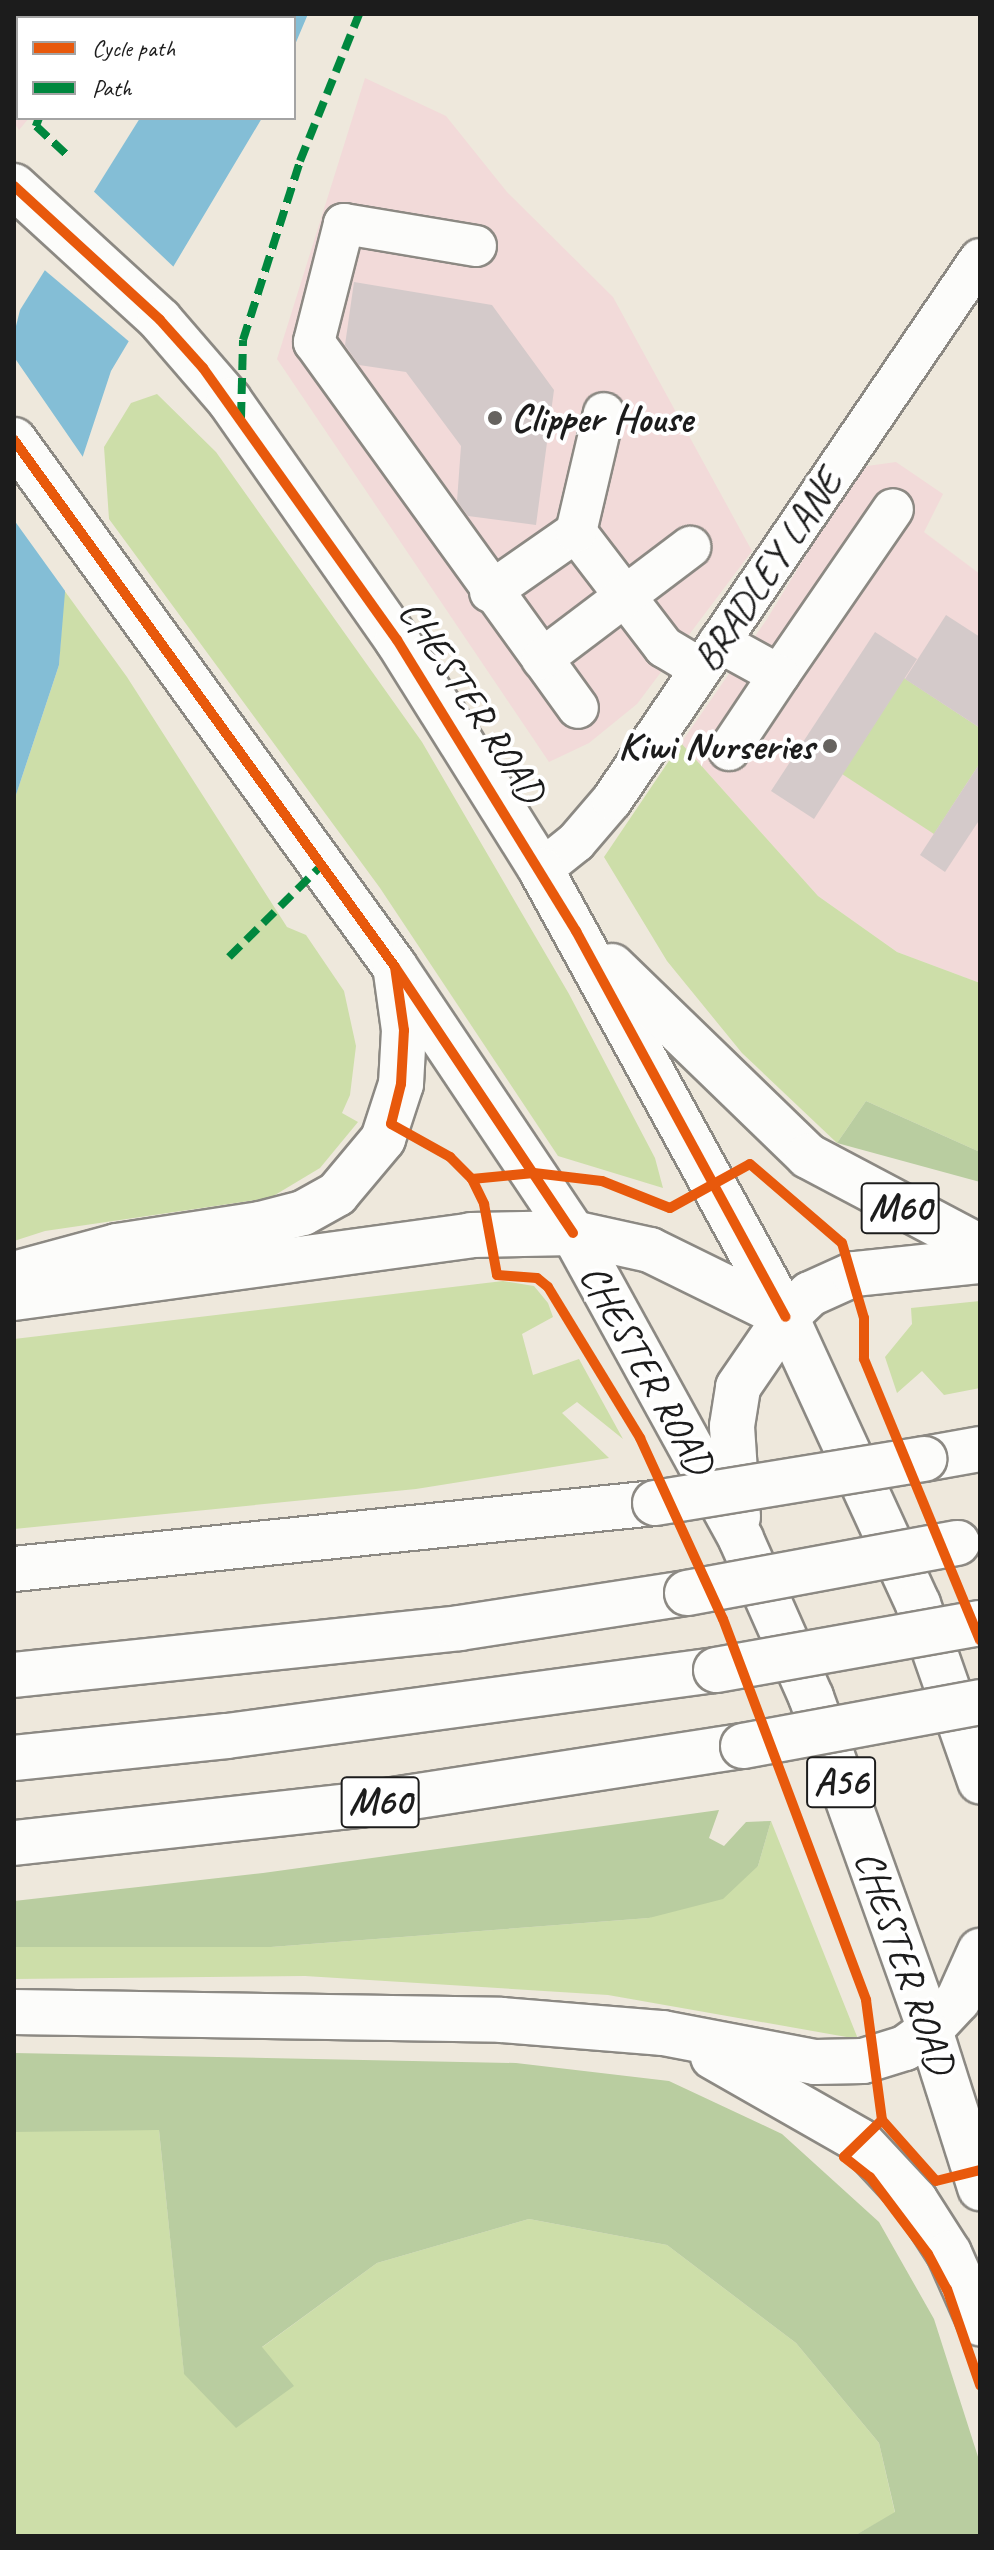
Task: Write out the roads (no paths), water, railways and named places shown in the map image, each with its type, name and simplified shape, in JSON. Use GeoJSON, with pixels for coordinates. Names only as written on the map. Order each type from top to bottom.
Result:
{"type":"FeatureCollection","features":[{"type":"Feature","properties":{"kind":"highway","name":"CHESTER ROAD"},"geometry":{"type":"LineString","coordinates":[[14,186],[160,320],[241,418],[397,640],[541,870],[786,1317],[918,1604],[980,1781]]}},
{"type":"Feature","properties":{"kind":"highway","name":"CHESTER ROAD"},"geometry":{"type":"LineString","coordinates":[[14,440],[395,967],[573,1233],[741,1539],[811,1697],[930,2030],[980,2188]]}},
{"type":"Feature","properties":{"kind":"highway","name":"M60"},"geometry":{"type":"LineString","coordinates":[[576,931],[729,1083],[822,1165],[980,1247]]}},
{"type":"Feature","properties":{"kind":"highway"},"geometry":{"type":"LineString","coordinates":[[14,1274],[117,1246],[303,1213],[337,1194],[383,1139],[401,1084],[404,1030],[395,967]]}},
{"type":"Feature","properties":{"kind":"highway"},"geometry":{"type":"LineString","coordinates":[[14,1298],[471,1235],[573,1233],[650,1250],[786,1317]]}},
{"type":"Feature","properties":{"kind":"highway","name":"M60"},"geometry":{"type":"LineString","coordinates":[[786,1317],[810,1294],[873,1271],[980,1261]]}},
{"type":"Feature","properties":{"kind":"highway","name":"A56"},"geometry":{"type":"LineString","coordinates":[[741,1539],[732,1466],[738,1387],[786,1317]]}},
{"type":"Feature","properties":{"kind":"highway"},"geometry":{"type":"LineString","coordinates":[[14,1569],[655,1503],[980,1449]]}},
{"type":"Feature","properties":{"kind":"highway"},"geometry":{"type":"LineString","coordinates":[[14,1675],[460,1628],[687,1593],[968,1541]]}},
{"type":"Feature","properties":{"kind":"highway","name":"M60"},"geometry":{"type":"LineString","coordinates":[[14,1758],[227,1736],[716,1670],[980,1623]]}},
{"type":"Feature","properties":{"kind":"highway","name":"M60"},"geometry":{"type":"LineString","coordinates":[[14,1843],[360,1805],[743,1746],[980,1702]]}},
{"type":"Feature","properties":{"kind":"highway"},"geometry":{"type":"LineString","coordinates":[[14,2012],[501,2020],[663,2033],[815,2062],[863,2061],[905,2048],[930,2030],[958,2000],[980,1951]]}},
{"type":"Feature","properties":{"kind":"highway"},"geometry":{"type":"LineString","coordinates":[[930,2030],[980,2071]]}},
{"type":"Feature","properties":{"kind":"highway"},"geometry":{"type":"LineString","coordinates":[[663,2033],[850,2133],[915,2200],[949,2253],[980,2323]]}},
{"type":"Feature","properties":{"kind":"street"},"geometry":{"type":"LineString","coordinates":[[476,246],[344,224],[314,342],[490,592],[578,708]]}},
{"type":"Feature","properties":{"kind":"street","name":"BRADLEY LANE"},"geometry":{"type":"LineString","coordinates":[[541,870],[576,842],[612,800],[980,259]]}},
{"type":"Feature","properties":{"kind":"street"},"geometry":{"type":"LineString","coordinates":[[490,592],[576,532],[604,413]]}},
{"type":"Feature","properties":{"kind":"street"},"geometry":{"type":"LineString","coordinates":[[729,750],[893,509]]}},
{"type":"Feature","properties":{"kind":"street"},"geometry":{"type":"LineString","coordinates":[[576,532],[664,647],[779,675]]}},
{"type":"Feature","properties":{"kind":"street"},"geometry":{"type":"LineString","coordinates":[[542,659],[690,547]]}},
{"type":"Feature","properties":{"kind":"water"},"geometry":{"type":"Polygon","coordinates":[[[308,14],[296,42],[296,16],[195,16],[308,14]]]}},
{"type":"Feature","properties":{"kind":"water"},"geometry":{"type":"Polygon","coordinates":[[[139,120],[261,120],[111,371],[74,483],[59,665],[14,801],[14,334],[20,310],[139,120]]]}},
{"type":"Feature","properties":{"kind":"place","name":"Clipper House"},"geometry":{"type":"Point","coordinates":[495,418]}},
{"type":"Feature","properties":{"kind":"place","name":"Kiwi Nurseries"},"geometry":{"type":"Point","coordinates":[830,746]}}]}
